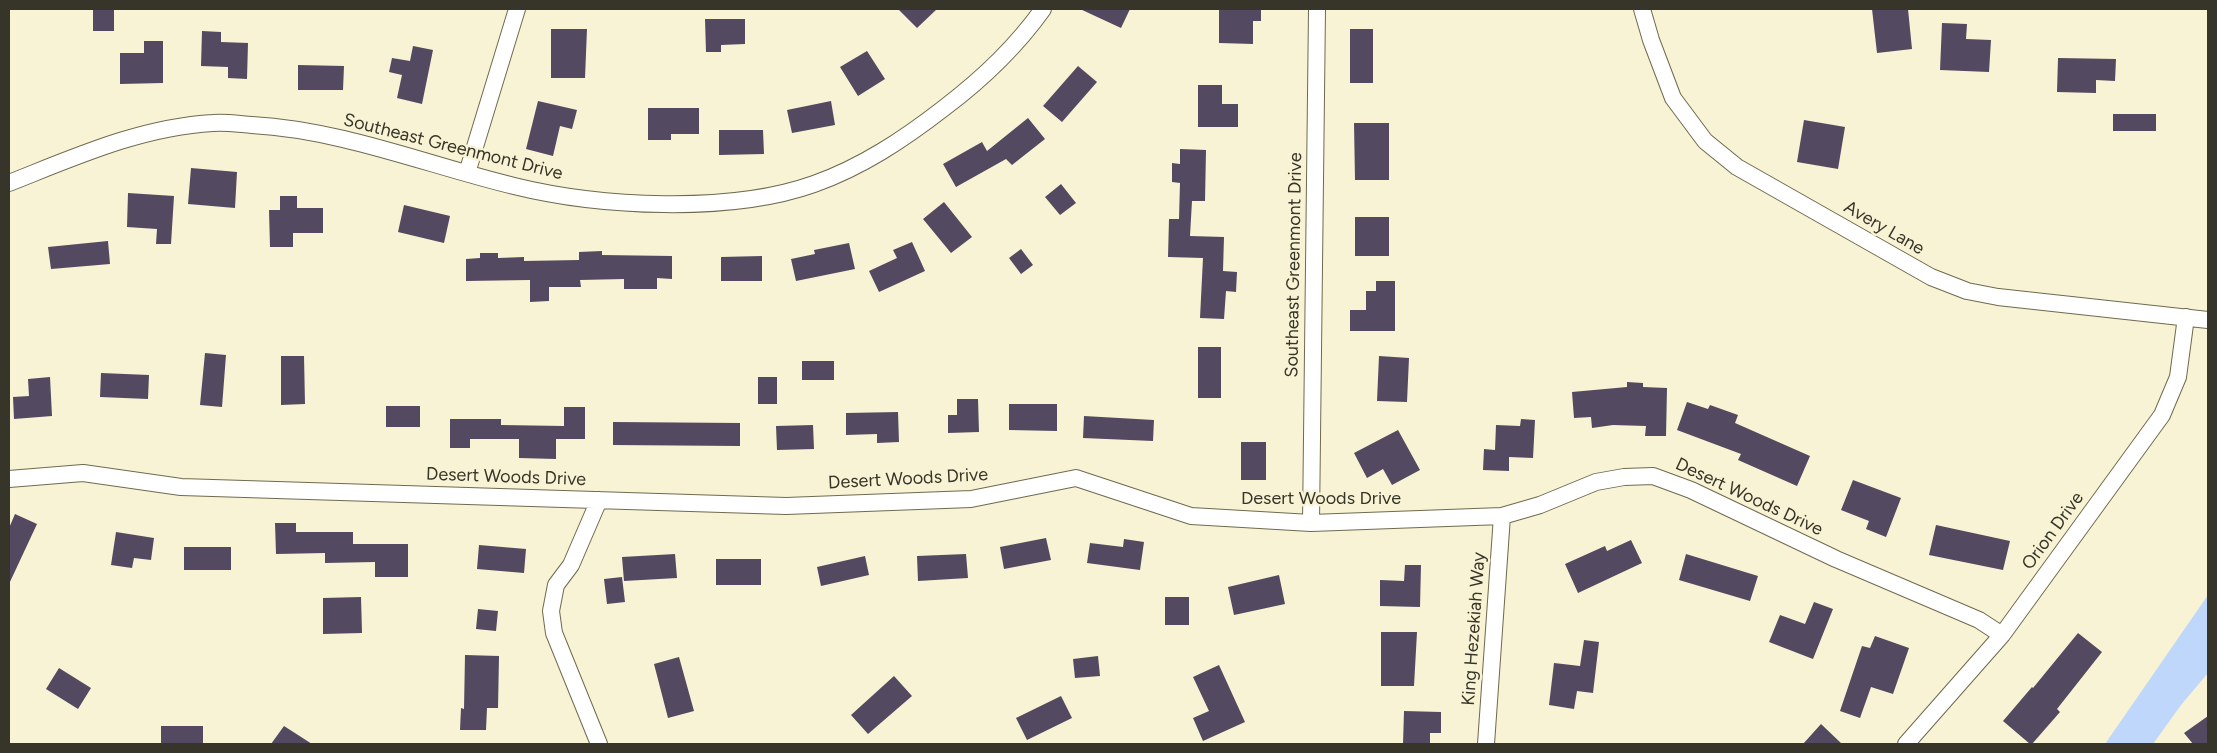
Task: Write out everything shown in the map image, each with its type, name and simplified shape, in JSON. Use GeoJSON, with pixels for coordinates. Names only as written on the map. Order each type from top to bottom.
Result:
{"type":"FeatureCollection","features":[{"type":"Feature","properties":{"kind":"street"},"geometry":{"type":"LineString","coordinates":[[467,173],[518,9]]}},
{"type":"Feature","properties":{"kind":"street","name":"Southeast Greenmont Drive"},"geometry":{"type":"LineString","coordinates":[[9,183],[102,146],[162,129],[214,122],[280,126],[348,140],[540,192],[570,197],[668,204],[739,200],[790,192],[814,184],[862,163],[926,122],[988,70],[1018,40],[1043,9]]}},
{"type":"Feature","properties":{"kind":"street","name":"Southeast Greenmont Drive"},"geometry":{"type":"LineString","coordinates":[[1311,522],[1317,9]]}},
{"type":"Feature","properties":{"kind":"street","name":"Avery Lane"},"geometry":{"type":"LineString","coordinates":[[1642,9],[1651,40],[1673,98],[1706,141],[1737,167],[1931,277],[1967,291],[1998,297],[2208,320]]}},
{"type":"Feature","properties":{"kind":"street","name":"Orion Drive"},"geometry":{"type":"LineString","coordinates":[[1906,744],[2002,635],[2162,415],[2178,377],[2186,317]]}},
{"type":"Feature","properties":{"kind":"street","name":"Desert Woods Drive"},"geometry":{"type":"LineString","coordinates":[[9,479],[84,473],[181,487],[786,506],[971,500],[1076,478],[1191,516],[1311,522],[1502,516],[1540,505],[1596,482],[1624,477],[1652,476],[1691,490],[1836,559],[1979,620],[2002,635]]}},
{"type":"Feature","properties":{"kind":"street"},"geometry":{"type":"LineString","coordinates":[[599,500],[571,564],[556,586],[551,611],[554,633],[599,744]]}},
{"type":"Feature","properties":{"kind":"street","name":"King Hezekiah Way"},"geometry":{"type":"LineString","coordinates":[[1486,744],[1502,516]]}},
{"type":"Feature","properties":{"kind":"water"},"geometry":{"type":"Polygon","coordinates":[[[2208,595],[2208,673],[2181,705],[2153,744],[2105,744],[2208,595]]]}},
{"type":"Feature","properties":{"kind":"building"},"geometry":{"type":"Polygon","coordinates":[[[93,9],[114,9],[114,31],[93,31],[93,9]]]}},
{"type":"Feature","properties":{"kind":"building"},"geometry":{"type":"Polygon","coordinates":[[[898,9],[937,9],[917,28],[898,9]]]}},
{"type":"Feature","properties":{"kind":"building"},"geometry":{"type":"Polygon","coordinates":[[[1080,9],[1130,9],[1121,28],[1080,9]]]}},
{"type":"Feature","properties":{"kind":"building"},"geometry":{"type":"Polygon","coordinates":[[[1219,9],[1261,9],[1261,21],[1253,21],[1253,44],[1219,43],[1219,9]]]}},
{"type":"Feature","properties":{"kind":"building"},"geometry":{"type":"Polygon","coordinates":[[[1872,9],[1908,9],[1912,49],[1877,53],[1872,9]]]}},
{"type":"Feature","properties":{"kind":"building"},"geometry":{"type":"Polygon","coordinates":[[[705,19],[745,19],[745,44],[721,45],[721,52],[706,52],[705,19]]]}},
{"type":"Feature","properties":{"kind":"building"},"geometry":{"type":"Polygon","coordinates":[[[1942,23],[1967,24],[1966,39],[1991,40],[1989,72],[1940,70],[1942,23]]]}},
{"type":"Feature","properties":{"kind":"building"},"geometry":{"type":"Polygon","coordinates":[[[551,29],[587,29],[585,78],[551,78],[551,29]]]}},
{"type":"Feature","properties":{"kind":"building"},"geometry":{"type":"Polygon","coordinates":[[[1350,29],[1373,29],[1373,83],[1350,83],[1350,29]]]}},
{"type":"Feature","properties":{"kind":"building"},"geometry":{"type":"Polygon","coordinates":[[[202,31],[221,32],[221,42],[248,43],[247,79],[228,78],[228,67],[201,66],[202,31]]]}},
{"type":"Feature","properties":{"kind":"building"},"geometry":{"type":"Polygon","coordinates":[[[144,41],[163,41],[163,83],[120,84],[120,53],[144,53],[144,41]]]}},
{"type":"Feature","properties":{"kind":"building"},"geometry":{"type":"Polygon","coordinates":[[[413,46],[433,50],[422,104],[397,98],[402,75],[389,72],[392,58],[410,61],[413,46]]]}},
{"type":"Feature","properties":{"kind":"building"},"geometry":{"type":"Polygon","coordinates":[[[867,51],[885,79],[858,96],[840,67],[867,51]]]}},
{"type":"Feature","properties":{"kind":"building"},"geometry":{"type":"Polygon","coordinates":[[[2058,58],[2116,59],[2115,81],[2096,80],[2096,93],[2057,92],[2058,58]]]}},
{"type":"Feature","properties":{"kind":"building"},"geometry":{"type":"Polygon","coordinates":[[[298,65],[344,66],[343,90],[298,90],[298,65]]]}},
{"type":"Feature","properties":{"kind":"building"},"geometry":{"type":"Polygon","coordinates":[[[1078,66],[1097,82],[1062,122],[1043,106],[1078,66]]]}},
{"type":"Feature","properties":{"kind":"building"},"geometry":{"type":"Polygon","coordinates":[[[1198,85],[1222,85],[1222,104],[1238,104],[1238,127],[1198,127],[1198,85]]]}},
{"type":"Feature","properties":{"kind":"building"},"geometry":{"type":"Polygon","coordinates":[[[538,101],[577,110],[572,129],[560,126],[553,156],[526,149],[538,101]]]}},
{"type":"Feature","properties":{"kind":"building"},"geometry":{"type":"Polygon","coordinates":[[[831,101],[835,125],[792,133],[787,110],[831,101]]]}},
{"type":"Feature","properties":{"kind":"building"},"geometry":{"type":"Polygon","coordinates":[[[648,108],[699,108],[699,134],[671,134],[671,140],[648,140],[648,108]]]}},
{"type":"Feature","properties":{"kind":"building"},"geometry":{"type":"Polygon","coordinates":[[[2113,114],[2156,114],[2156,131],[2113,131],[2113,114]]]}},
{"type":"Feature","properties":{"kind":"building"},"geometry":{"type":"Polygon","coordinates":[[[1028,118],[1045,139],[1012,165],[1006,159],[956,187],[943,164],[982,142],[987,151],[1028,118]]]}},
{"type":"Feature","properties":{"kind":"building"},"geometry":{"type":"Polygon","coordinates":[[[1804,120],[1845,127],[1838,169],[1797,162],[1804,120]]]}},
{"type":"Feature","properties":{"kind":"building"},"geometry":{"type":"Polygon","coordinates":[[[1354,123],[1389,123],[1389,180],[1355,180],[1354,123]]]}},
{"type":"Feature","properties":{"kind":"building"},"geometry":{"type":"Polygon","coordinates":[[[719,130],[763,130],[764,154],[719,155],[719,130]]]}},
{"type":"Feature","properties":{"kind":"building"},"geometry":{"type":"Polygon","coordinates":[[[1180,149],[1206,150],[1205,201],[1192,201],[1190,236],[1224,237],[1223,271],[1237,272],[1236,292],[1226,291],[1224,319],[1200,318],[1203,258],[1168,257],[1169,219],[1179,219],[1180,183],[1172,182],[1172,163],[1180,164],[1180,149]]]}},
{"type":"Feature","properties":{"kind":"building"},"geometry":{"type":"Polygon","coordinates":[[[191,168],[237,172],[235,208],[188,204],[191,168]]]}},
{"type":"Feature","properties":{"kind":"building"},"geometry":{"type":"Polygon","coordinates":[[[1061,184],[1076,203],[1060,215],[1045,197],[1061,184]]]}},
{"type":"Feature","properties":{"kind":"building"},"geometry":{"type":"Polygon","coordinates":[[[128,193],[174,196],[171,244],[156,244],[157,229],[127,227],[128,193]]]}},
{"type":"Feature","properties":{"kind":"building"},"geometry":{"type":"Polygon","coordinates":[[[280,196],[297,196],[297,208],[323,208],[323,233],[293,233],[293,247],[270,247],[269,210],[280,210],[280,196]]]}},
{"type":"Feature","properties":{"kind":"building"},"geometry":{"type":"Polygon","coordinates":[[[944,202],[972,237],[951,253],[923,219],[944,202]]]}},
{"type":"Feature","properties":{"kind":"building"},"geometry":{"type":"Polygon","coordinates":[[[404,205],[450,216],[444,243],[398,232],[404,205]]]}},
{"type":"Feature","properties":{"kind":"building"},"geometry":{"type":"Polygon","coordinates":[[[1355,217],[1389,217],[1389,256],[1355,256],[1355,217]]]}},
{"type":"Feature","properties":{"kind":"building"},"geometry":{"type":"Polygon","coordinates":[[[108,241],[110,264],[51,269],[48,247],[108,241]]]}},
{"type":"Feature","properties":{"kind":"building"},"geometry":{"type":"Polygon","coordinates":[[[912,242],[925,271],[879,292],[869,271],[897,258],[893,250],[912,242]]]}},
{"type":"Feature","properties":{"kind":"building"},"geometry":{"type":"Polygon","coordinates":[[[849,243],[855,269],[796,281],[791,259],[815,254],[814,250],[849,243]]]}},
{"type":"Feature","properties":{"kind":"building"},"geometry":{"type":"Polygon","coordinates":[[[1021,249],[1033,265],[1021,274],[1009,258],[1021,249]]]}},
{"type":"Feature","properties":{"kind":"building"},"geometry":{"type":"Polygon","coordinates":[[[602,251],[602,255],[672,256],[672,279],[657,278],[657,289],[624,289],[624,279],[580,280],[581,287],[549,287],[549,301],[530,302],[530,280],[466,281],[466,259],[480,258],[480,253],[498,253],[498,258],[524,257],[524,261],[579,260],[579,252],[602,251]]]}},
{"type":"Feature","properties":{"kind":"building"},"geometry":{"type":"Polygon","coordinates":[[[762,256],[762,281],[721,281],[721,257],[762,256]]]}},
{"type":"Feature","properties":{"kind":"building"},"geometry":{"type":"Polygon","coordinates":[[[1376,281],[1395,281],[1395,331],[1350,331],[1350,310],[1366,310],[1366,291],[1376,291],[1376,281]]]}},
{"type":"Feature","properties":{"kind":"building"},"geometry":{"type":"Polygon","coordinates":[[[1198,347],[1221,347],[1221,398],[1198,398],[1198,347]]]}},
{"type":"Feature","properties":{"kind":"building"},"geometry":{"type":"Polygon","coordinates":[[[205,353],[226,355],[222,407],[200,405],[205,353]]]}},
{"type":"Feature","properties":{"kind":"building"},"geometry":{"type":"Polygon","coordinates":[[[281,356],[304,356],[305,404],[281,405],[281,356]]]}},
{"type":"Feature","properties":{"kind":"building"},"geometry":{"type":"Polygon","coordinates":[[[1379,356],[1409,358],[1407,402],[1377,401],[1379,356]]]}},
{"type":"Feature","properties":{"kind":"building"},"geometry":{"type":"Polygon","coordinates":[[[802,361],[834,361],[834,380],[802,380],[802,361]]]}},
{"type":"Feature","properties":{"kind":"building"},"geometry":{"type":"Polygon","coordinates":[[[101,373],[149,375],[148,399],[100,397],[101,373]]]}},
{"type":"Feature","properties":{"kind":"building"},"geometry":{"type":"Polygon","coordinates":[[[50,377],[52,416],[14,419],[13,397],[29,396],[28,379],[50,377]]]}},
{"type":"Feature","properties":{"kind":"building"},"geometry":{"type":"Polygon","coordinates":[[[758,377],[777,377],[777,404],[758,404],[758,377]]]}},
{"type":"Feature","properties":{"kind":"building"},"geometry":{"type":"Polygon","coordinates":[[[1627,382],[1643,383],[1643,387],[1667,388],[1666,436],[1645,436],[1646,426],[1613,425],[1592,428],[1591,417],[1574,418],[1572,392],[1627,387],[1627,382]]]}},
{"type":"Feature","properties":{"kind":"building"},"geometry":{"type":"Polygon","coordinates":[[[957,399],[978,399],[979,432],[948,433],[948,415],[957,415],[957,399]]]}},
{"type":"Feature","properties":{"kind":"building"},"geometry":{"type":"Polygon","coordinates":[[[1687,402],[1708,409],[1710,405],[1738,415],[1735,423],[1810,456],[1797,486],[1738,460],[1741,454],[1677,430],[1687,402]]]}},
{"type":"Feature","properties":{"kind":"building"},"geometry":{"type":"Polygon","coordinates":[[[1009,404],[1057,404],[1057,431],[1009,430],[1009,404]]]}},
{"type":"Feature","properties":{"kind":"building"},"geometry":{"type":"Polygon","coordinates":[[[386,406],[420,406],[420,427],[386,427],[386,406]]]}},
{"type":"Feature","properties":{"kind":"building"},"geometry":{"type":"Polygon","coordinates":[[[564,407],[585,407],[585,439],[556,439],[556,459],[519,458],[519,439],[470,439],[470,448],[450,448],[450,419],[501,419],[501,425],[564,426],[564,407]]]}},
{"type":"Feature","properties":{"kind":"building"},"geometry":{"type":"Polygon","coordinates":[[[898,412],[899,442],[877,443],[877,434],[846,435],[846,413],[898,412]]]}},
{"type":"Feature","properties":{"kind":"building"},"geometry":{"type":"Polygon","coordinates":[[[1084,416],[1154,420],[1153,441],[1083,438],[1084,416]]]}},
{"type":"Feature","properties":{"kind":"building"},"geometry":{"type":"Polygon","coordinates":[[[1521,419],[1535,420],[1533,458],[1509,457],[1509,471],[1483,470],[1484,449],[1495,450],[1496,425],[1520,426],[1521,419]]]}},
{"type":"Feature","properties":{"kind":"building"},"geometry":{"type":"Polygon","coordinates":[[[613,422],[740,423],[740,446],[613,445],[613,422]]]}},
{"type":"Feature","properties":{"kind":"building"},"geometry":{"type":"Polygon","coordinates":[[[813,425],[814,449],[777,450],[776,426],[813,425]]]}},
{"type":"Feature","properties":{"kind":"building"},"geometry":{"type":"Polygon","coordinates":[[[1398,430],[1420,470],[1392,485],[1383,469],[1367,478],[1354,453],[1398,430]]]}},
{"type":"Feature","properties":{"kind":"building"},"geometry":{"type":"Polygon","coordinates":[[[1241,442],[1266,442],[1266,480],[1241,480],[1241,442]]]}},
{"type":"Feature","properties":{"kind":"building"},"geometry":{"type":"Polygon","coordinates":[[[1853,480],[1901,498],[1886,537],[1866,529],[1869,521],[1841,510],[1853,480]]]}},
{"type":"Feature","properties":{"kind":"building"},"geometry":{"type":"Polygon","coordinates":[[[15,514],[37,524],[9,584],[9,528],[15,514]]]}},
{"type":"Feature","properties":{"kind":"building"},"geometry":{"type":"Polygon","coordinates":[[[275,523],[296,523],[296,532],[353,532],[353,544],[408,544],[408,577],[375,577],[375,562],[325,563],[325,553],[276,554],[275,523]]]}},
{"type":"Feature","properties":{"kind":"building"},"geometry":{"type":"Polygon","coordinates":[[[1936,525],[2010,541],[2003,570],[1929,555],[1936,525]]]}},
{"type":"Feature","properties":{"kind":"building"},"geometry":{"type":"Polygon","coordinates":[[[116,532],[154,538],[151,560],[134,558],[132,568],[111,565],[116,532]]]}},
{"type":"Feature","properties":{"kind":"building"},"geometry":{"type":"Polygon","coordinates":[[[1046,538],[1051,560],[1004,569],[1000,547],[1046,538]]]}},
{"type":"Feature","properties":{"kind":"building"},"geometry":{"type":"Polygon","coordinates":[[[1124,539],[1144,542],[1140,570],[1087,563],[1090,543],[1123,547],[1124,539]]]}},
{"type":"Feature","properties":{"kind":"building"},"geometry":{"type":"Polygon","coordinates":[[[1631,540],[1642,563],[1578,593],[1565,564],[1605,546],[1607,551],[1631,540]]]}},
{"type":"Feature","properties":{"kind":"building"},"geometry":{"type":"Polygon","coordinates":[[[479,545],[526,549],[524,573],[477,569],[479,545]]]}},
{"type":"Feature","properties":{"kind":"building"},"geometry":{"type":"Polygon","coordinates":[[[184,547],[231,547],[231,570],[184,570],[184,547]]]}},
{"type":"Feature","properties":{"kind":"building"},"geometry":{"type":"Polygon","coordinates":[[[675,554],[677,578],[624,581],[622,557],[675,554]]]}},
{"type":"Feature","properties":{"kind":"building"},"geometry":{"type":"Polygon","coordinates":[[[966,554],[968,578],[918,581],[917,556],[966,554]]]}},
{"type":"Feature","properties":{"kind":"building"},"geometry":{"type":"Polygon","coordinates":[[[1686,554],[1758,576],[1750,601],[1679,580],[1686,554]]]}},
{"type":"Feature","properties":{"kind":"building"},"geometry":{"type":"Polygon","coordinates":[[[865,556],[869,575],[821,586],[817,567],[865,556]]]}},
{"type":"Feature","properties":{"kind":"building"},"geometry":{"type":"Polygon","coordinates":[[[716,559],[761,559],[761,585],[716,585],[716,559]]]}},
{"type":"Feature","properties":{"kind":"building"},"geometry":{"type":"Polygon","coordinates":[[[1405,565],[1421,565],[1420,607],[1380,606],[1380,580],[1404,581],[1405,565]]]}},
{"type":"Feature","properties":{"kind":"building"},"geometry":{"type":"Polygon","coordinates":[[[1279,575],[1285,604],[1234,615],[1228,587],[1279,575]]]}},
{"type":"Feature","properties":{"kind":"building"},"geometry":{"type":"Polygon","coordinates":[[[622,577],[625,602],[607,604],[604,579],[622,577]]]}},
{"type":"Feature","properties":{"kind":"building"},"geometry":{"type":"Polygon","coordinates":[[[361,597],[362,633],[323,634],[323,598],[361,597]]]}},
{"type":"Feature","properties":{"kind":"building"},"geometry":{"type":"Polygon","coordinates":[[[1165,597],[1189,597],[1189,625],[1165,625],[1165,597]]]}},
{"type":"Feature","properties":{"kind":"building"},"geometry":{"type":"Polygon","coordinates":[[[1814,602],[1833,609],[1813,659],[1769,642],[1780,615],[1805,624],[1814,602]]]}},
{"type":"Feature","properties":{"kind":"building"},"geometry":{"type":"Polygon","coordinates":[[[478,609],[498,611],[496,631],[476,629],[478,609]]]}},
{"type":"Feature","properties":{"kind":"building"},"geometry":{"type":"Polygon","coordinates":[[[1381,632],[1417,632],[1414,686],[1381,686],[1381,632]]]}},
{"type":"Feature","properties":{"kind":"building"},"geometry":{"type":"Polygon","coordinates":[[[2078,633],[2102,652],[2057,709],[2060,712],[2030,744],[2003,721],[2078,633]]]}},
{"type":"Feature","properties":{"kind":"building"},"geometry":{"type":"Polygon","coordinates":[[[1875,636],[1909,648],[1893,694],[1871,687],[1860,718],[1840,711],[1862,646],[1870,648],[1875,636]]]}},
{"type":"Feature","properties":{"kind":"building"},"geometry":{"type":"Polygon","coordinates":[[[1584,640],[1599,642],[1593,693],[1577,691],[1574,709],[1549,705],[1554,663],[1580,666],[1584,640]]]}},
{"type":"Feature","properties":{"kind":"building"},"geometry":{"type":"Polygon","coordinates":[[[465,655],[499,656],[498,708],[487,708],[486,730],[460,730],[461,708],[464,709],[465,655]]]}},
{"type":"Feature","properties":{"kind":"building"},"geometry":{"type":"Polygon","coordinates":[[[1098,656],[1100,676],[1075,678],[1073,659],[1098,656]]]}},
{"type":"Feature","properties":{"kind":"building"},"geometry":{"type":"Polygon","coordinates":[[[679,657],[694,711],[668,718],[654,664],[679,657]]]}},
{"type":"Feature","properties":{"kind":"building"},"geometry":{"type":"Polygon","coordinates":[[[1219,665],[1245,722],[1203,741],[1193,718],[1209,711],[1193,677],[1219,665]]]}},
{"type":"Feature","properties":{"kind":"building"},"geometry":{"type":"Polygon","coordinates":[[[59,668],[91,688],[78,709],[46,689],[59,668]]]}},
{"type":"Feature","properties":{"kind":"building"},"geometry":{"type":"Polygon","coordinates":[[[894,676],[912,696],[868,734],[851,715],[894,676]]]}},
{"type":"Feature","properties":{"kind":"building"},"geometry":{"type":"Polygon","coordinates":[[[1061,696],[1072,718],[1027,740],[1016,718],[1061,696]]]}},
{"type":"Feature","properties":{"kind":"building"},"geometry":{"type":"Polygon","coordinates":[[[1404,711],[1441,712],[1441,733],[1430,733],[1430,744],[1403,744],[1404,711]]]}},
{"type":"Feature","properties":{"kind":"building"},"geometry":{"type":"Polygon","coordinates":[[[2208,716],[2208,744],[2193,744],[2184,733],[2208,716]]]}},
{"type":"Feature","properties":{"kind":"building"},"geometry":{"type":"Polygon","coordinates":[[[1821,724],[1842,744],[1803,744],[1821,724]]]}},
{"type":"Feature","properties":{"kind":"building"},"geometry":{"type":"Polygon","coordinates":[[[161,726],[203,726],[203,744],[161,744],[161,726]]]}},
{"type":"Feature","properties":{"kind":"building"},"geometry":{"type":"Polygon","coordinates":[[[284,726],[312,744],[271,744],[284,726]]]}}]}
